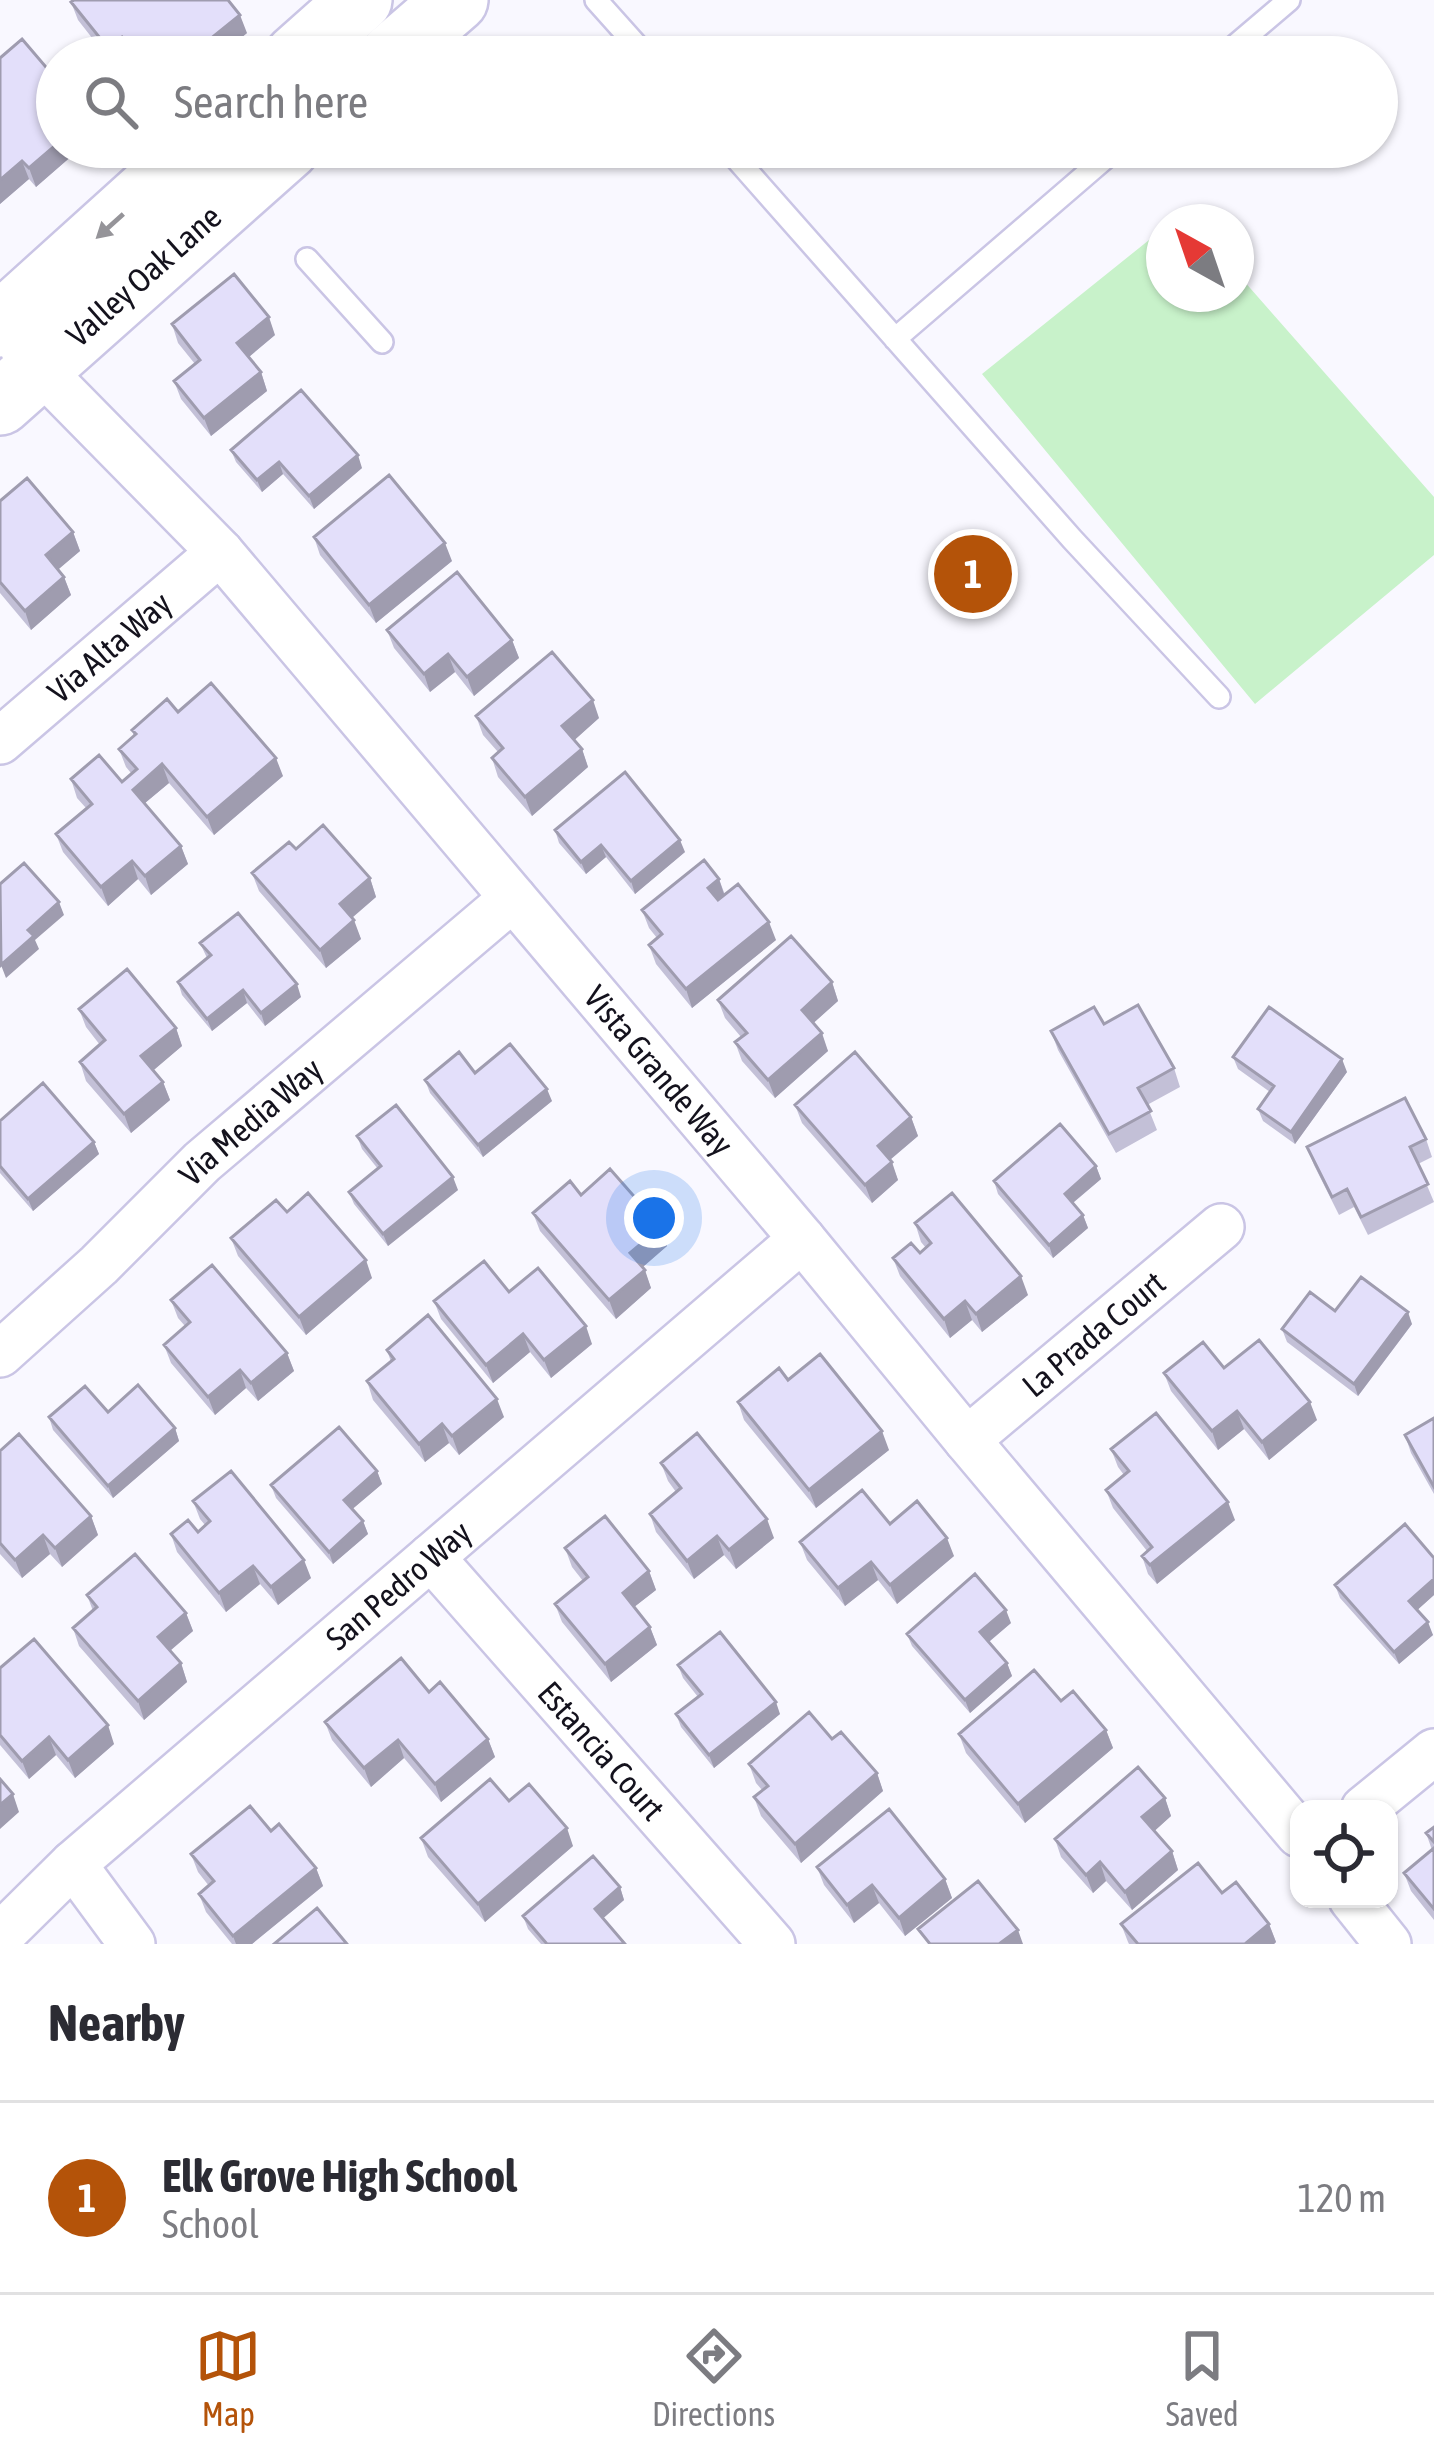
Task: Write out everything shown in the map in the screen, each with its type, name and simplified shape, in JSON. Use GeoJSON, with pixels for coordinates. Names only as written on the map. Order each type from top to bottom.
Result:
{"type":"FeatureCollection","features":[{"type":"Feature","properties":{"kind":"street"},"geometry":{"type":"LineString","coordinates":[[414,36],[456,0]]}},
{"type":"Feature","properties":{"kind":"street","name":"Valley Oak Lane"},"geometry":{"type":"LineString","coordinates":[[10,355],[177,168]]}},
{"type":"Feature","properties":{"kind":"street","name":"Valley Oak Lane"},"geometry":{"type":"LineString","coordinates":[[10,355],[260,168]]}},
{"type":"Feature","properties":{"kind":"street","name":"Vista Grande Way"},"geometry":{"type":"LineString","coordinates":[[10,355],[220,552],[1290,1823]]}},
{"type":"Feature","properties":{"kind":"street","name":"Via Alta Way"},"geometry":{"type":"LineString","coordinates":[[0,741],[220,552]]}},
{"type":"Feature","properties":{"kind":"street","name":"Via Media Way"},"geometry":{"type":"LineString","coordinates":[[0,1354],[99,1265],[202,1162],[513,898]]}},
{"type":"Feature","properties":{"kind":"street","name":"La Prada Court"},"geometry":{"type":"LineString","coordinates":[[967,1439],[1221,1227]]}},
{"type":"Feature","properties":{"kind":"street","name":"San Pedro Way"},"geometry":{"type":"LineString","coordinates":[[0,1936],[73,1864],[802,1239]]}},
{"type":"Feature","properties":{"kind":"street","name":"Estancia Court"},"geometry":{"type":"LineString","coordinates":[[431,1557],[772,1944]]}},
{"type":"Feature","properties":{"kind":"street"},"geometry":{"type":"LineString","coordinates":[[1375,1800],[1434,1752]]}},
{"type":"Feature","properties":{"kind":"street"},"geometry":{"type":"LineString","coordinates":[[73,1864],[132,1944]]}},
{"type":"Feature","properties":{"kind":"street"},"geometry":{"type":"LineString","coordinates":[[1359,1908],[1388,1944]]}},
{"type":"Feature","properties":{"kind":"lane"},"geometry":{"type":"LineString","coordinates":[[596,0],[628,36]]}},
{"type":"Feature","properties":{"kind":"lane"},"geometry":{"type":"LineString","coordinates":[[1246,36],[1288,0]]}},
{"type":"Feature","properties":{"kind":"lane"},"geometry":{"type":"LineString","coordinates":[[744,168],[1072,539],[1219,697]]}},
{"type":"Feature","properties":{"kind":"lane"},"geometry":{"type":"LineString","coordinates":[[895,339],[1094,168]]}},
{"type":"Feature","properties":{"kind":"lane"},"geometry":{"type":"LineString","coordinates":[[307,259],[382,342]]}},
{"type":"Feature","properties":{"kind":"green space"},"geometry":{"type":"Polygon","coordinates":[[[1146,242],[1146,312],[1254,312],[1254,292],[1434,497],[1434,555],[1255,704],[982,374],[1146,242]]]}},
{"type":"Feature","properties":{"kind":"building"},"geometry":{"type":"Polygon","coordinates":[[[228,0],[240,15],[214,36],[98,36],[71,2],[228,0]]]}},
{"type":"Feature","properties":{"kind":"building"},"geometry":{"type":"Polygon","coordinates":[[[22,39],[36,55],[36,162],[29,168],[22,161],[0,180],[0,58],[22,39]]]}},
{"type":"Feature","properties":{"kind":"building"},"geometry":{"type":"Polygon","coordinates":[[[234,274],[269,317],[237,343],[261,372],[204,418],[174,381],[200,360],[172,324],[234,274]]]}},
{"type":"Feature","properties":{"kind":"building"},"geometry":{"type":"Polygon","coordinates":[[[301,390],[358,455],[309,496],[279,462],[257,480],[231,450],[301,390]]]}},
{"type":"Feature","properties":{"kind":"building"},"geometry":{"type":"Polygon","coordinates":[[[389,475],[445,543],[369,605],[314,537],[389,475]]]}},
{"type":"Feature","properties":{"kind":"building"},"geometry":{"type":"Polygon","coordinates":[[[27,478],[73,532],[46,555],[64,577],[25,611],[0,582],[0,501],[27,478]]]}},
{"type":"Feature","properties":{"kind":"building"},"geometry":{"type":"Polygon","coordinates":[[[457,572],[512,640],[467,677],[448,654],[424,674],[387,630],[457,572]]]}},
{"type":"Feature","properties":{"kind":"building"},"geometry":{"type":"Polygon","coordinates":[[[552,652],[593,700],[562,726],[582,749],[525,797],[492,758],[503,748],[476,716],[552,652]]]}},
{"type":"Feature","properties":{"kind":"building"},"geometry":{"type":"Polygon","coordinates":[[[211,683],[276,758],[207,817],[162,764],[133,790],[181,846],[145,876],[132,861],[101,887],[56,834],[92,804],[71,779],[99,755],[122,782],[137,769],[119,749],[136,734],[132,730],[167,699],[178,712],[211,683]]]}},
{"type":"Feature","properties":{"kind":"building"},"geometry":{"type":"Polygon","coordinates":[[[625,772],[680,840],[631,881],[601,845],[581,862],[555,830],[625,772]]]}},
{"type":"Feature","properties":{"kind":"building"},"geometry":{"type":"Polygon","coordinates":[[[323,825],[370,878],[340,904],[354,920],[320,950],[252,873],[289,842],[296,849],[323,825]]]}},
{"type":"Feature","properties":{"kind":"building"},"geometry":{"type":"Polygon","coordinates":[[[704,860],[719,879],[708,888],[718,900],[738,884],[769,922],[686,989],[649,945],[662,934],[642,910],[704,860]]]}},
{"type":"Feature","properties":{"kind":"building"},"geometry":{"type":"Polygon","coordinates":[[[24,863],[59,902],[28,930],[34,936],[1,965],[0,884],[24,863]]]}},
{"type":"Feature","properties":{"kind":"building"},"geometry":{"type":"Polygon","coordinates":[[[238,913],[297,984],[261,1013],[243,990],[207,1019],[178,982],[211,955],[200,943],[238,913]]]}},
{"type":"Feature","properties":{"kind":"building"},"geometry":{"type":"Polygon","coordinates":[[[791,936],[832,982],[802,1010],[822,1033],[768,1080],[735,1042],[747,1033],[718,1000],[791,936]]]}},
{"type":"Feature","properties":{"kind":"building"},"geometry":{"type":"Polygon","coordinates":[[[127,969],[176,1028],[141,1056],[163,1082],[124,1114],[80,1062],[105,1040],[79,1009],[127,969]]]}},
{"type":"Feature","properties":{"kind":"building"},"geometry":{"type":"Polygon","coordinates":[[[1138,1005],[1174,1068],[1138,1088],[1151,1111],[1109,1134],[1051,1031],[1094,1007],[1104,1024],[1138,1005]]]}},
{"type":"Feature","properties":{"kind":"building"},"geometry":{"type":"Polygon","coordinates":[[[1269,1007],[1342,1059],[1291,1132],[1258,1109],[1274,1086],[1233,1057],[1269,1007]]]}},
{"type":"Feature","properties":{"kind":"building"},"geometry":{"type":"Polygon","coordinates":[[[510,1044],[547,1089],[478,1145],[425,1080],[459,1052],[475,1073],[510,1044]]]}},
{"type":"Feature","properties":{"kind":"building"},"geometry":{"type":"Polygon","coordinates":[[[855,1052],[911,1117],[878,1146],[892,1162],[865,1185],[795,1105],[855,1052]]]}},
{"type":"Feature","properties":{"kind":"building"},"geometry":{"type":"Polygon","coordinates":[[[43,1083],[94,1142],[28,1199],[0,1166],[0,1121],[43,1083]]]}},
{"type":"Feature","properties":{"kind":"building"},"geometry":{"type":"Polygon","coordinates":[[[1405,1098],[1426,1139],[1410,1147],[1428,1184],[1361,1217],[1347,1189],[1332,1197],[1307,1147],[1405,1098]]]}},
{"type":"Feature","properties":{"kind":"building"},"geometry":{"type":"Polygon","coordinates":[[[396,1105],[453,1177],[383,1234],[349,1192],[381,1166],[357,1136],[396,1105]]]}},
{"type":"Feature","properties":{"kind":"building"},"geometry":{"type":"Polygon","coordinates":[[[1060,1124],[1096,1166],[1065,1194],[1083,1215],[1049,1245],[994,1181],[1060,1124]]]}},
{"type":"Feature","properties":{"kind":"building"},"geometry":{"type":"Polygon","coordinates":[[[610,1169],[661,1227],[630,1253],[645,1270],[609,1300],[533,1213],[570,1181],[581,1195],[610,1169]]]}},
{"type":"Feature","properties":{"kind":"building"},"geometry":{"type":"Polygon","coordinates":[[[308,1193],[366,1260],[299,1317],[231,1238],[276,1200],[287,1212],[308,1193]]]}},
{"type":"Feature","properties":{"kind":"building"},"geometry":{"type":"Polygon","coordinates":[[[952,1193],[1021,1276],[976,1314],[965,1301],[944,1319],[893,1258],[911,1243],[920,1253],[931,1243],[915,1223],[952,1193]]]}},
{"type":"Feature","properties":{"kind":"building"},"geometry":{"type":"Polygon","coordinates":[[[484,1261],[509,1292],[538,1268],[586,1326],[544,1360],[523,1334],[486,1365],[434,1301],[484,1261]]]}},
{"type":"Feature","properties":{"kind":"building"},"geometry":{"type":"Polygon","coordinates":[[[212,1265],[287,1353],[251,1383],[240,1370],[208,1397],[164,1345],[190,1322],[171,1300],[212,1265]]]}},
{"type":"Feature","properties":{"kind":"building"},"geometry":{"type":"Polygon","coordinates":[[[1361,1277],[1408,1312],[1354,1384],[1282,1329],[1310,1292],[1335,1311],[1361,1277]]]}},
{"type":"Feature","properties":{"kind":"building"},"geometry":{"type":"Polygon","coordinates":[[[428,1315],[497,1399],[452,1436],[442,1424],[419,1444],[367,1381],[394,1359],[387,1350],[428,1315]]]}},
{"type":"Feature","properties":{"kind":"building"},"geometry":{"type":"Polygon","coordinates":[[[1259,1340],[1310,1402],[1262,1442],[1237,1411],[1212,1431],[1164,1373],[1203,1342],[1224,1368],[1259,1340]]]}},
{"type":"Feature","properties":{"kind":"building"},"geometry":{"type":"Polygon","coordinates":[[[820,1354],[882,1431],[809,1490],[738,1402],[779,1368],[788,1380],[820,1354]]]}},
{"type":"Feature","properties":{"kind":"building"},"geometry":{"type":"Polygon","coordinates":[[[138,1385],[175,1428],[108,1486],[49,1417],[85,1386],[108,1412],[138,1385]]]}},
{"type":"Feature","properties":{"kind":"building"},"geometry":{"type":"Polygon","coordinates":[[[1156,1413],[1228,1502],[1150,1565],[1142,1556],[1152,1547],[1106,1490],[1129,1471],[1111,1449],[1156,1413]]]}},
{"type":"Feature","properties":{"kind":"building"},"geometry":{"type":"Polygon","coordinates":[[[1434,1418],[1434,1487],[1405,1435],[1434,1418]]]}},
{"type":"Feature","properties":{"kind":"building"},"geometry":{"type":"Polygon","coordinates":[[[339,1427],[377,1471],[344,1500],[363,1521],[329,1552],[271,1485],[339,1427]]]}},
{"type":"Feature","properties":{"kind":"building"},"geometry":{"type":"Polygon","coordinates":[[[697,1433],[767,1519],[729,1550],[717,1536],[687,1561],[650,1514],[681,1488],[661,1463],[697,1433]]]}},
{"type":"Feature","properties":{"kind":"building"},"geometry":{"type":"Polygon","coordinates":[[[19,1434],[91,1516],[55,1548],[43,1535],[15,1560],[0,1543],[0,1451],[19,1434]]]}},
{"type":"Feature","properties":{"kind":"building"},"geometry":{"type":"Polygon","coordinates":[[[231,1471],[304,1560],[271,1587],[253,1566],[219,1593],[171,1534],[188,1520],[198,1532],[210,1521],[193,1501],[231,1471]]]}},
{"type":"Feature","properties":{"kind":"building"},"geometry":{"type":"Polygon","coordinates":[[[862,1490],[890,1524],[917,1501],[947,1538],[890,1585],[871,1562],[838,1588],[800,1542],[862,1490]]]}},
{"type":"Feature","properties":{"kind":"building"},"geometry":{"type":"Polygon","coordinates":[[[605,1516],[649,1571],[623,1593],[650,1627],[605,1664],[555,1604],[588,1577],[565,1548],[605,1516]]]}},
{"type":"Feature","properties":{"kind":"building"},"geometry":{"type":"Polygon","coordinates":[[[1405,1524],[1434,1558],[1434,1579],[1409,1601],[1428,1622],[1394,1652],[1335,1585],[1405,1524]]]}},
{"type":"Feature","properties":{"kind":"building"},"geometry":{"type":"Polygon","coordinates":[[[135,1554],[186,1613],[158,1637],[181,1663],[138,1701],[73,1628],[97,1607],[87,1595],[135,1554]]]}},
{"type":"Feature","properties":{"kind":"building"},"geometry":{"type":"Polygon","coordinates":[[[975,1574],[1006,1610],[980,1632],[1007,1663],[965,1700],[907,1634],[975,1574]]]}},
{"type":"Feature","properties":{"kind":"building"},"geometry":{"type":"Polygon","coordinates":[[[720,1632],[776,1702],[709,1755],[676,1714],[702,1694],[678,1665],[720,1632]]]}},
{"type":"Feature","properties":{"kind":"building"},"geometry":{"type":"Polygon","coordinates":[[[34,1639],[108,1725],[68,1760],[49,1737],[22,1761],[0,1735],[0,1668],[34,1639]]]}},
{"type":"Feature","properties":{"kind":"building"},"geometry":{"type":"Polygon","coordinates":[[[401,1658],[429,1692],[440,1682],[488,1739],[435,1784],[398,1740],[364,1768],[325,1722],[401,1658]]]}},
{"type":"Feature","properties":{"kind":"building"},"geometry":{"type":"Polygon","coordinates":[[[1034,1670],[1061,1701],[1073,1691],[1106,1730],[1018,1804],[959,1734],[1034,1670]]]}},
{"type":"Feature","properties":{"kind":"building"},"geometry":{"type":"Polygon","coordinates":[[[809,1712],[832,1739],[841,1732],[877,1773],[795,1844],[754,1797],[768,1786],[749,1764],[809,1712]]]}},
{"type":"Feature","properties":{"kind":"building"},"geometry":{"type":"Polygon","coordinates":[[[1138,1767],[1165,1798],[1142,1817],[1172,1851],[1125,1892],[1100,1862],[1086,1875],[1055,1839],[1138,1767]]]}},
{"type":"Feature","properties":{"kind":"building"},"geometry":{"type":"Polygon","coordinates":[[[0,1779],[13,1794],[0,1805],[0,1779]]]}},
{"type":"Feature","properties":{"kind":"building"},"geometry":{"type":"Polygon","coordinates":[[[490,1779],[509,1801],[529,1784],[567,1828],[478,1904],[421,1838],[490,1779]]]}},
{"type":"Feature","properties":{"kind":"building"},"geometry":{"type":"Polygon","coordinates":[[[250,1806],[271,1831],[279,1824],[316,1868],[233,1936],[199,1894],[214,1881],[191,1854],[250,1806]]]}},
{"type":"Feature","properties":{"kind":"building"},"geometry":{"type":"Polygon","coordinates":[[[889,1809],[945,1879],[899,1918],[872,1885],[847,1905],[817,1867],[889,1809]]]}},
{"type":"Feature","properties":{"kind":"building"},"geometry":{"type":"Polygon","coordinates":[[[1434,1848],[1434,1909],[1404,1873],[1434,1848]]]}},
{"type":"Feature","properties":{"kind":"building"},"geometry":{"type":"Polygon","coordinates":[[[593,1856],[620,1887],[595,1909],[625,1944],[547,1944],[523,1916],[593,1856]]]}},
{"type":"Feature","properties":{"kind":"building"},"geometry":{"type":"Polygon","coordinates":[[[1198,1863],[1222,1893],[1236,1882],[1269,1924],[1245,1944],[1138,1944],[1121,1924],[1198,1863]]]}},
{"type":"Feature","properties":{"kind":"building"},"geometry":{"type":"Polygon","coordinates":[[[978,1881],[1018,1930],[999,1944],[930,1944],[918,1929],[978,1881]]]}},
{"type":"Feature","properties":{"kind":"building"},"geometry":{"type":"Polygon","coordinates":[[[317,1908],[347,1944],[274,1944],[317,1908]]]}},
{"type":"Feature","properties":{"kind":"place","name":"Elk Grove High School"},"geometry":{"type":"Point","coordinates":[973,574]}}]}
